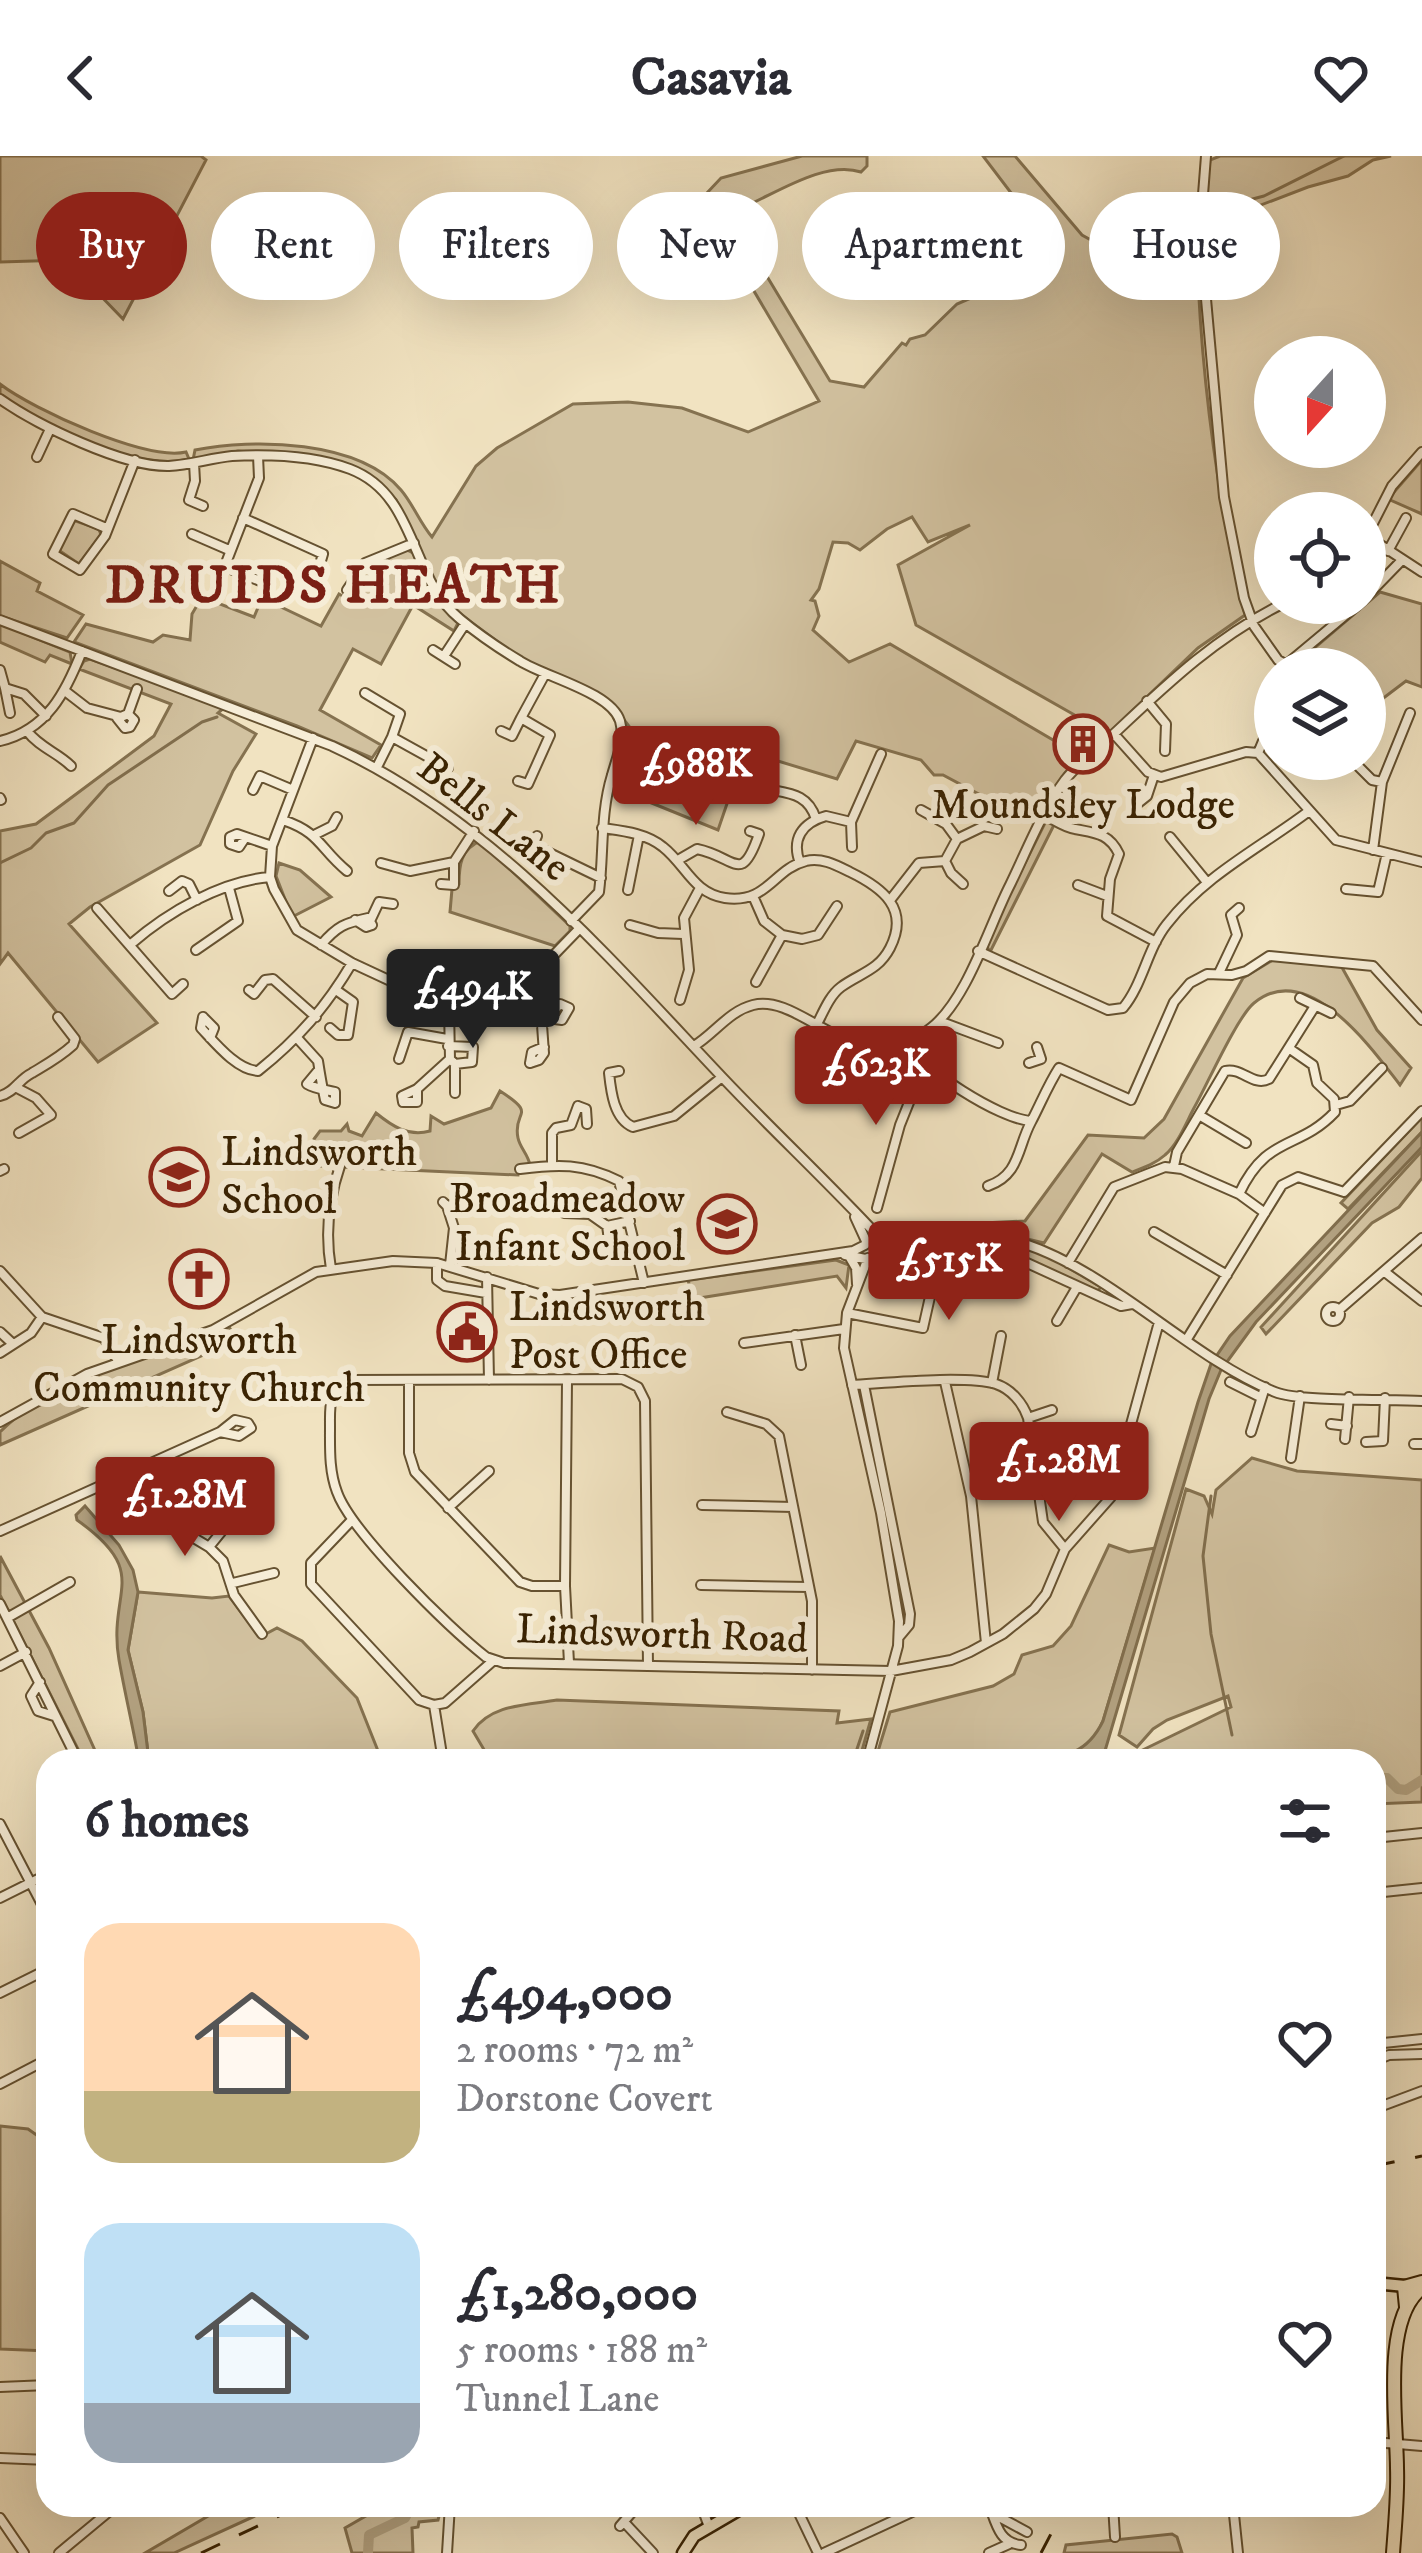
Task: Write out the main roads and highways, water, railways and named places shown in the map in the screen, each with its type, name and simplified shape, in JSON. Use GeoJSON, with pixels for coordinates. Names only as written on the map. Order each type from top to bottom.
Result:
{"type":"FeatureCollection","features":[{"type":"Feature","properties":{"kind":"highway"},"geometry":{"type":"LineString","coordinates":[[1393,2553],[1397,2440],[1391,2386],[1411,2292]]}},
{"type":"Feature","properties":{"kind":"main road"},"geometry":{"type":"LineString","coordinates":[[686,2549],[705,2529],[726,2517]]}},
{"type":"Feature","properties":{"kind":"waterway"},"geometry":{"type":"LineString","coordinates":[[1272,192],[1344,156]]}},
{"type":"Feature","properties":{"kind":"waterway"},"geometry":{"type":"LineString","coordinates":[[0,863],[31,848],[46,833],[74,823],[108,785],[202,722],[217,717]]}},
{"type":"Feature","properties":{"kind":"waterway"},"geometry":{"type":"LineString","coordinates":[[1211,1496],[1203,1556],[1211,1634],[1232,1735]]}},
{"type":"Feature","properties":{"kind":"waterway"},"geometry":{"type":"LineString","coordinates":[[857,1749],[863,1731]]}},
{"type":"Feature","properties":{"kind":"waterway"},"geometry":{"type":"LineString","coordinates":[[1386,1778],[1406,1790],[1422,1780]]}},
{"type":"Feature","properties":{"kind":"waterway"},"geometry":{"type":"LineString","coordinates":[[368,2553],[369,2535],[406,2517]]}},
{"type":"Feature","properties":{"kind":"railway"},"geometry":{"type":"LineString","coordinates":[[1386,2164],[1422,2156]]}},
{"type":"Feature","properties":{"kind":"railway"},"geometry":{"type":"LineString","coordinates":[[201,2553],[277,2517]]}},
{"type":"Feature","properties":{"kind":"railway"},"geometry":{"type":"LineString","coordinates":[[1041,2553],[1060,2517]]}},
{"type":"Feature","properties":{"kind":"place","name":"Moundsley Lodge"},"geometry":{"type":"Point","coordinates":[1083,744]}},
{"type":"Feature","properties":{"kind":"place","name":"Lindsworth School"},"geometry":{"type":"Point","coordinates":[179,1177]}},
{"type":"Feature","properties":{"kind":"place","name":"Broadmeadow Infant School"},"geometry":{"type":"Point","coordinates":[727,1224]}},
{"type":"Feature","properties":{"kind":"place","name":"Lindsworth Community Church"},"geometry":{"type":"Point","coordinates":[199,1279]}},
{"type":"Feature","properties":{"kind":"place","name":"Lindsworth Post Office"},"geometry":{"type":"Point","coordinates":[467,1332]}},
{"type":"Feature","properties":{"kind":"district","name":"DRUIDS HEATH"},"geometry":{"type":"Point","coordinates":[334,586]}}]}
